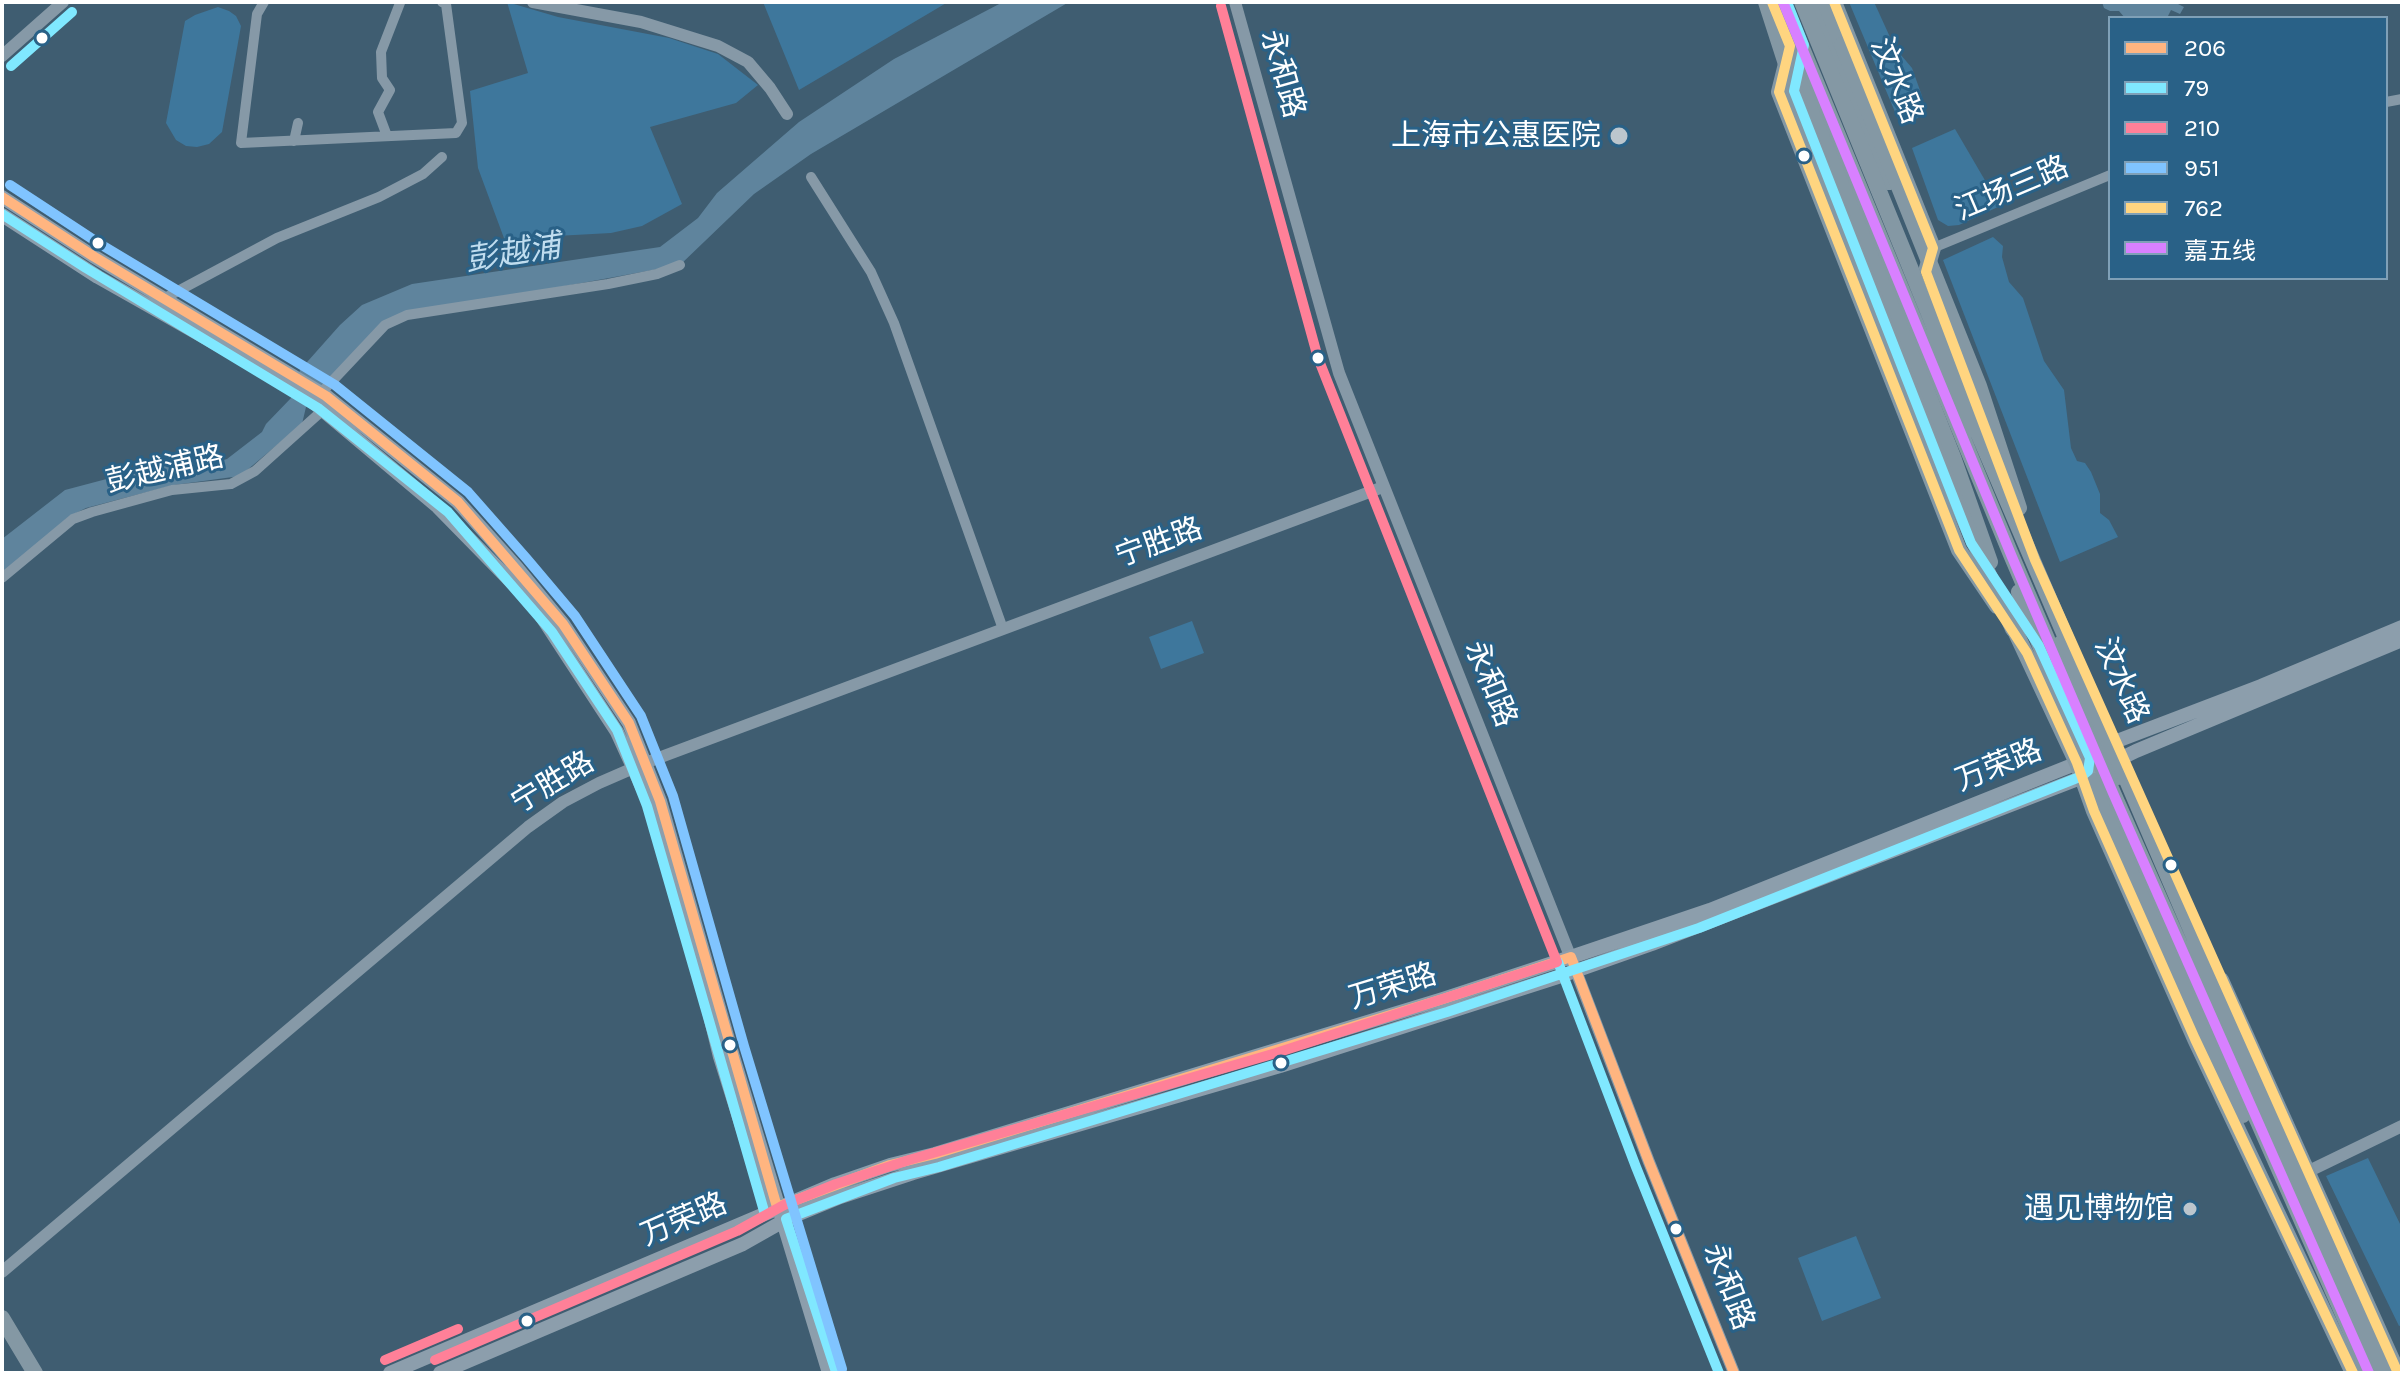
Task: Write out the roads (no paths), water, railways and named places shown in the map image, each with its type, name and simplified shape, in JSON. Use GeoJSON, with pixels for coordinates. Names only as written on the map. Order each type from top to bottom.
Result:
{"type":"FeatureCollection","features":[{"type":"Feature","properties":{"kind":"main road"},"geometry":{"type":"LineString","coordinates":[[1769,2],[1790,46],[1953,457],[2013,629]]}},
{"type":"Feature","properties":{"kind":"main road"},"geometry":{"type":"LineString","coordinates":[[1769,2],[1806,126],[1952,492],[2013,629]]}},
{"type":"Feature","properties":{"kind":"main road"},"geometry":{"type":"LineString","coordinates":[[1786,2],[1870,202],[2077,736],[2094,811],[2195,1039],[2353,1373]]}},
{"type":"Feature","properties":{"kind":"main road"},"geometry":{"type":"LineString","coordinates":[[1786,2],[2095,752],[2369,1373]]}},
{"type":"Feature","properties":{"kind":"main road"},"geometry":{"type":"LineString","coordinates":[[1799,2],[2057,637],[2114,753],[2229,1030],[2279,1138],[2325,1211]]}},
{"type":"Feature","properties":{"kind":"main road"},"geometry":{"type":"LineString","coordinates":[[1799,2],[2040,579],[2324,1240],[2386,1373]]}},
{"type":"Feature","properties":{"kind":"main road"},"geometry":{"type":"LineString","coordinates":[[1814,2],[1839,48]]}},
{"type":"Feature","properties":{"kind":"main road"},"geometry":{"type":"LineString","coordinates":[[1825,2],[1839,48],[1979,386],[2040,579]]}},
{"type":"Feature","properties":{"kind":"main road","name":"汶水路"},"geometry":{"type":"LineString","coordinates":[[1834,2],[1933,248]]}},
{"type":"Feature","properties":{"kind":"main road"},"geometry":{"type":"LineString","coordinates":[[1806,25],[1839,48]]}},
{"type":"Feature","properties":{"kind":"main road"},"geometry":{"type":"LineString","coordinates":[[1790,46],[1779,92],[1959,550],[2027,653],[2052,712],[2084,768]]}},
{"type":"Feature","properties":{"kind":"main road","name":"汶水路"},"geometry":{"type":"LineString","coordinates":[[1839,48],[2035,560],[2058,609],[2114,753],[2398,1373]]}},
{"type":"Feature","properties":{"kind":"main road"},"geometry":{"type":"LineString","coordinates":[[2,197],[321,400],[438,507],[534,605],[660,801],[773,1209],[822,1373]]}},
{"type":"Feature","properties":{"kind":"main road"},"geometry":{"type":"LineString","coordinates":[[2,215],[98,277],[286,378]]}},
{"type":"Feature","properties":{"kind":"main road"},"geometry":{"type":"LineString","coordinates":[[1926,272],[1933,248]]}},
{"type":"Feature","properties":{"kind":"main road"},"geometry":{"type":"LineString","coordinates":[[1922,455],[1935,412]]}},
{"type":"Feature","properties":{"kind":"main road"},"geometry":{"type":"LineString","coordinates":[[2022,599],[2027,653]]}},
{"type":"Feature","properties":{"kind":"main road"},"geometry":{"type":"LineString","coordinates":[[2057,637],[2058,609]]}},
{"type":"Feature","properties":{"kind":"main road","name":"万荣路"},"geometry":{"type":"LineString","coordinates":[[440,1373],[743,1244],[815,1207],[888,1180],[1280,1066],[1574,964],[2084,768],[2261,686],[2402,627]]}},
{"type":"Feature","properties":{"kind":"main road","name":"万荣路"},"geometry":{"type":"LineString","coordinates":[[2114,753],[2402,640]]}},
{"type":"Feature","properties":{"kind":"main road"},"geometry":{"type":"LineString","coordinates":[[2052,712],[2077,736]]}},
{"type":"Feature","properties":{"kind":"main road","name":"万荣路"},"geometry":{"type":"LineString","coordinates":[[390,1373],[773,1209],[881,1167],[935,1154],[1443,999],[1574,964]]}},
{"type":"Feature","properties":{"kind":"main road"},"geometry":{"type":"LineString","coordinates":[[778,1225],[829,1373]]}},
{"type":"Feature","properties":{"kind":"main road"},"geometry":{"type":"LineString","coordinates":[[2,1318],[35,1373]]}},
{"type":"Feature","properties":{"kind":"street"},"geometry":{"type":"LineString","coordinates":[[2,56],[63,2]]}},
{"type":"Feature","properties":{"kind":"street"},"geometry":{"type":"LineString","coordinates":[[264,2],[257,14],[241,143],[456,133],[462,123],[446,4],[442,2]]}},
{"type":"Feature","properties":{"kind":"street"},"geometry":{"type":"LineString","coordinates":[[387,136],[378,112],[390,90],[382,78],[381,52],[402,2]]}},
{"type":"Feature","properties":{"kind":"street"},"geometry":{"type":"LineString","coordinates":[[533,2],[641,22],[718,46],[748,62],[787,114]]}},
{"type":"Feature","properties":{"kind":"street","name":"永和路"},"geometry":{"type":"LineString","coordinates":[[1235,2],[1331,353],[1734,1373]]}},
{"type":"Feature","properties":{"kind":"street"},"geometry":{"type":"LineString","coordinates":[[294,141],[298,123]]}},
{"type":"Feature","properties":{"kind":"street"},"geometry":{"type":"LineString","coordinates":[[165,298],[277,238],[379,197],[423,174],[442,157]]}},
{"type":"Feature","properties":{"kind":"street","name":"江场三路"},"geometry":{"type":"LineString","coordinates":[[1933,248],[2108,176]]}},
{"type":"Feature","properties":{"kind":"street"},"geometry":{"type":"LineString","coordinates":[[811,177],[871,272],[894,323],[1003,629]]}},
{"type":"Feature","properties":{"kind":"street","name":"彭越浦路"},"geometry":{"type":"LineString","coordinates":[[2,578],[73,519],[172,490],[231,484],[255,471],[385,325],[407,315],[608,284],[657,274],[680,265]]}},
{"type":"Feature","properties":{"kind":"street","name":"宁胜路"},"geometry":{"type":"LineString","coordinates":[[2,1272],[528,827],[563,802],[639,765],[1383,487]]}},
{"type":"Feature","properties":{"kind":"street"},"geometry":{"type":"LineString","coordinates":[[2307,1172],[2402,1126]]}},
{"type":"Feature","properties":{"kind":"place","name":"上海市公惠医院"},"geometry":{"type":"Point","coordinates":[1619,136]}},
{"type":"Feature","properties":{"kind":"place","name":"遇见博物馆"},"geometry":{"type":"Point","coordinates":[2190,1209]}},
{"type":"Feature","properties":{"kind":"water label","name":"彭越浦"},"geometry":{"type":"Point","coordinates":[513,254]}}]}
